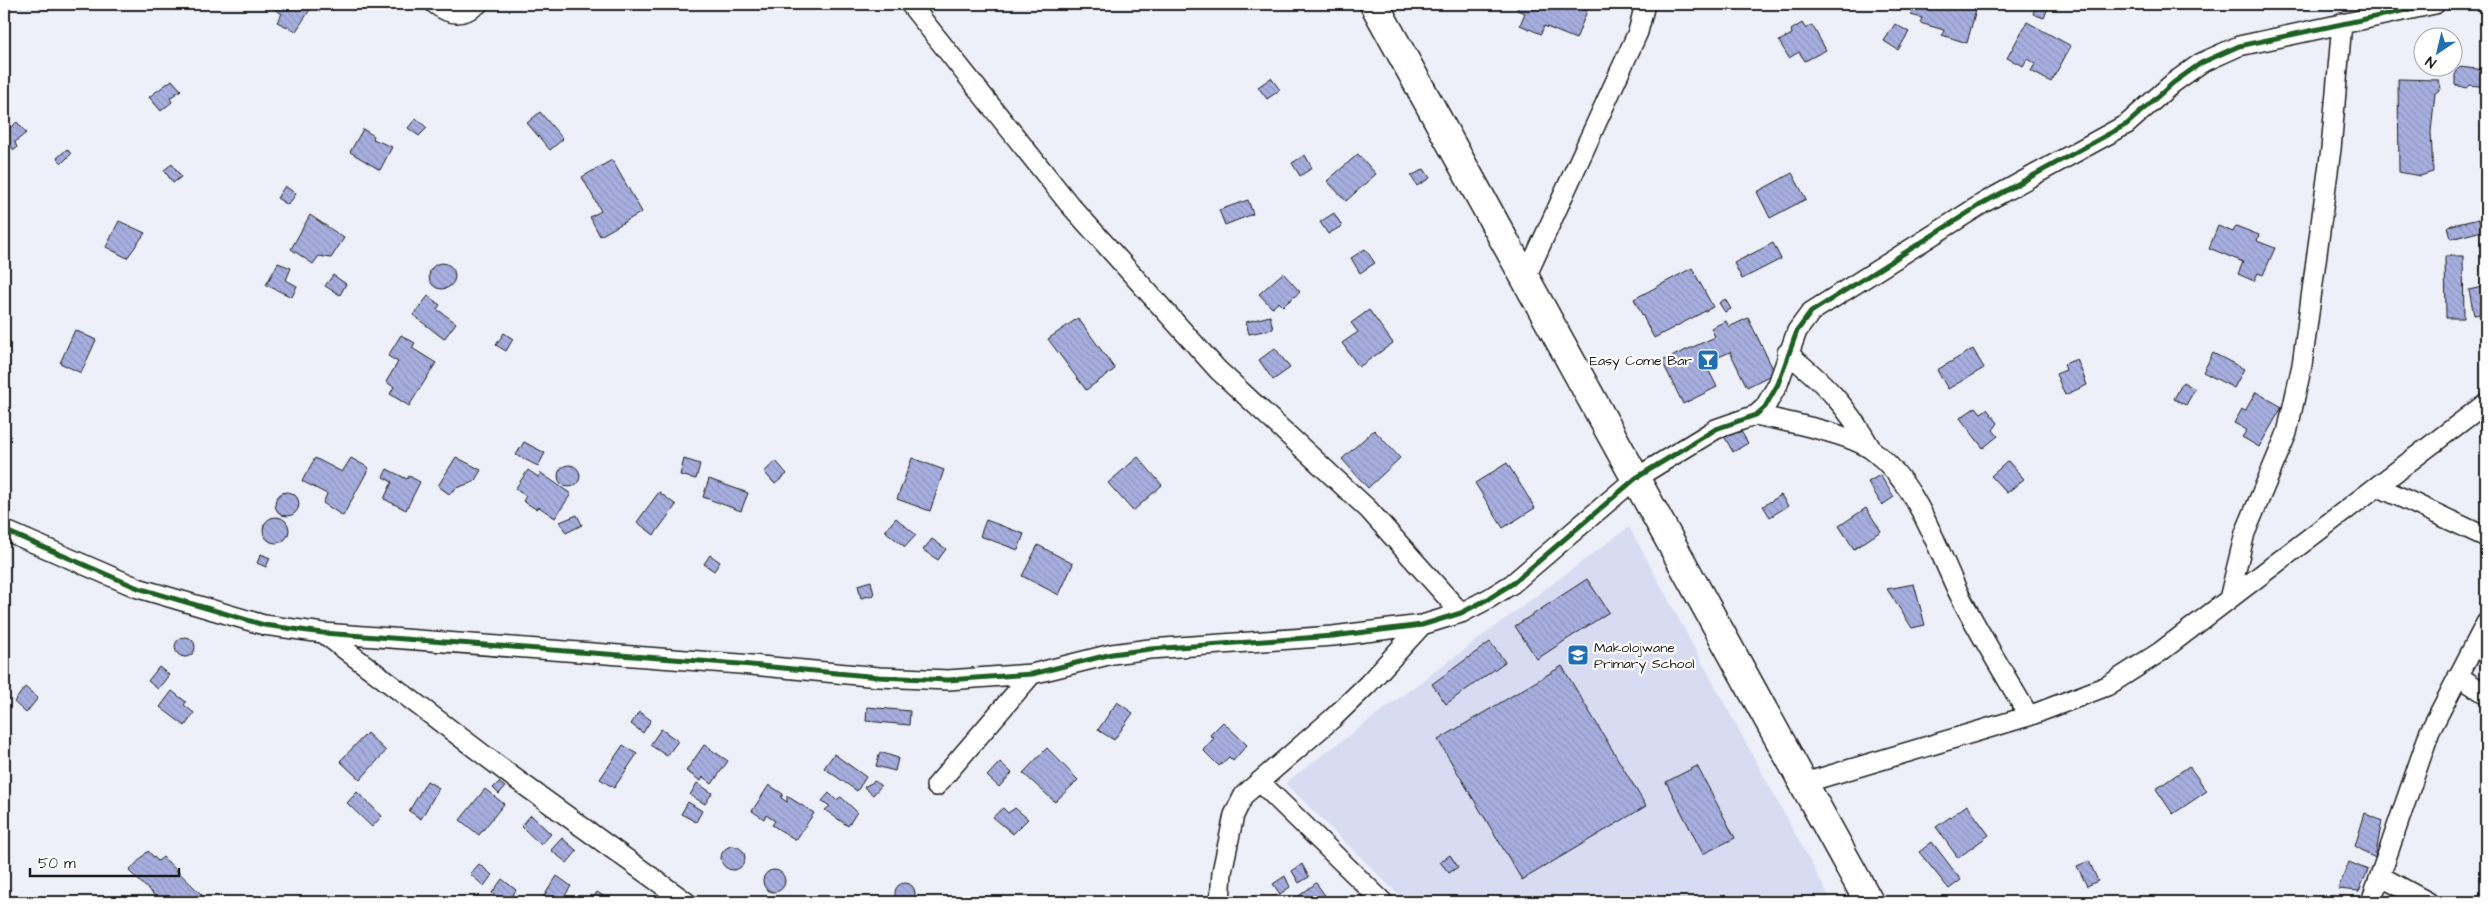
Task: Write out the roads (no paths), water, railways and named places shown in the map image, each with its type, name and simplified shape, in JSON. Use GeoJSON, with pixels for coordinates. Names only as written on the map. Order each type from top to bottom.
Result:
{"type":"FeatureCollection","features":[{"type":"Feature","properties":{"kind":"main road"},"geometry":{"type":"LineString","coordinates":[[1374,4],[1868,902]]}},
{"type":"Feature","properties":{"kind":"street"},"geometry":{"type":"LineString","coordinates":[[435,4],[445,12],[456,14],[478,4]]}},
{"type":"Feature","properties":{"kind":"street"},"geometry":{"type":"LineString","coordinates":[[910,4],[1069,204],[1212,362],[1368,509],[1461,613]]}},
{"type":"Feature","properties":{"kind":"street"},"geometry":{"type":"LineString","coordinates":[[1525,279],[1638,32],[1646,4]]}},
{"type":"Feature","properties":{"kind":"street"},"geometry":{"type":"LineString","coordinates":[[4,530],[138,588],[264,624],[323,633],[740,664],[879,677],[948,680],[1032,674],[1122,652],[1333,636],[1422,625],[1461,613],[1512,584],[1636,478],[1716,429],[1756,415],[1765,407],[1778,384],[1787,353],[1797,331],[1812,312],[1985,202],[2127,124],[2174,83],[2201,63],[2239,46],[2435,4]]}},
{"type":"Feature","properties":{"kind":"street"},"geometry":{"type":"LineString","coordinates":[[2228,599],[2245,533],[2286,433],[2302,365],[2332,149],[2342,23]]}},
{"type":"Feature","properties":{"kind":"street"},"geometry":{"type":"LineString","coordinates":[[1787,353],[1821,380],[1840,401],[1872,450],[1898,476],[1915,499],[1962,598],[2029,716]]}},
{"type":"Feature","properties":{"kind":"street"},"geometry":{"type":"LineString","coordinates":[[1804,783],[2029,716],[2107,686],[2160,652],[2379,487],[2486,403]]}},
{"type":"Feature","properties":{"kind":"street"},"geometry":{"type":"LineString","coordinates":[[1756,415],[1835,435],[1872,450]]}},
{"type":"Feature","properties":{"kind":"street"},"geometry":{"type":"LineString","coordinates":[[2379,487],[2486,537]]}},
{"type":"Feature","properties":{"kind":"street"},"geometry":{"type":"LineString","coordinates":[[2371,902],[2430,731],[2486,623]]}},
{"type":"Feature","properties":{"kind":"street"},"geometry":{"type":"LineString","coordinates":[[1220,902],[1222,872],[1234,815],[1244,795],[1340,712],[1422,625]]}},
{"type":"Feature","properties":{"kind":"street"},"geometry":{"type":"LineString","coordinates":[[323,633],[513,777],[686,902]]}},
{"type":"Feature","properties":{"kind":"street"},"geometry":{"type":"LineString","coordinates":[[936,786],[1032,674]]}},
{"type":"Feature","properties":{"kind":"street"},"geometry":{"type":"LineString","coordinates":[[2458,676],[2486,694]]}},
{"type":"Feature","properties":{"kind":"street"},"geometry":{"type":"LineString","coordinates":[[1260,782],[1383,902]]}},
{"type":"Feature","properties":{"kind":"street"},"geometry":{"type":"LineString","coordinates":[[2380,876],[2428,902]]}},
{"type":"Feature","properties":{"kind":"place","name":"Easy Come Bar"},"geometry":{"type":"Point","coordinates":[1708,360]}},
{"type":"Feature","properties":{"kind":"place","name":"Makolojwane Primary School"},"geometry":{"type":"Point","coordinates":[1578,655]}}]}
